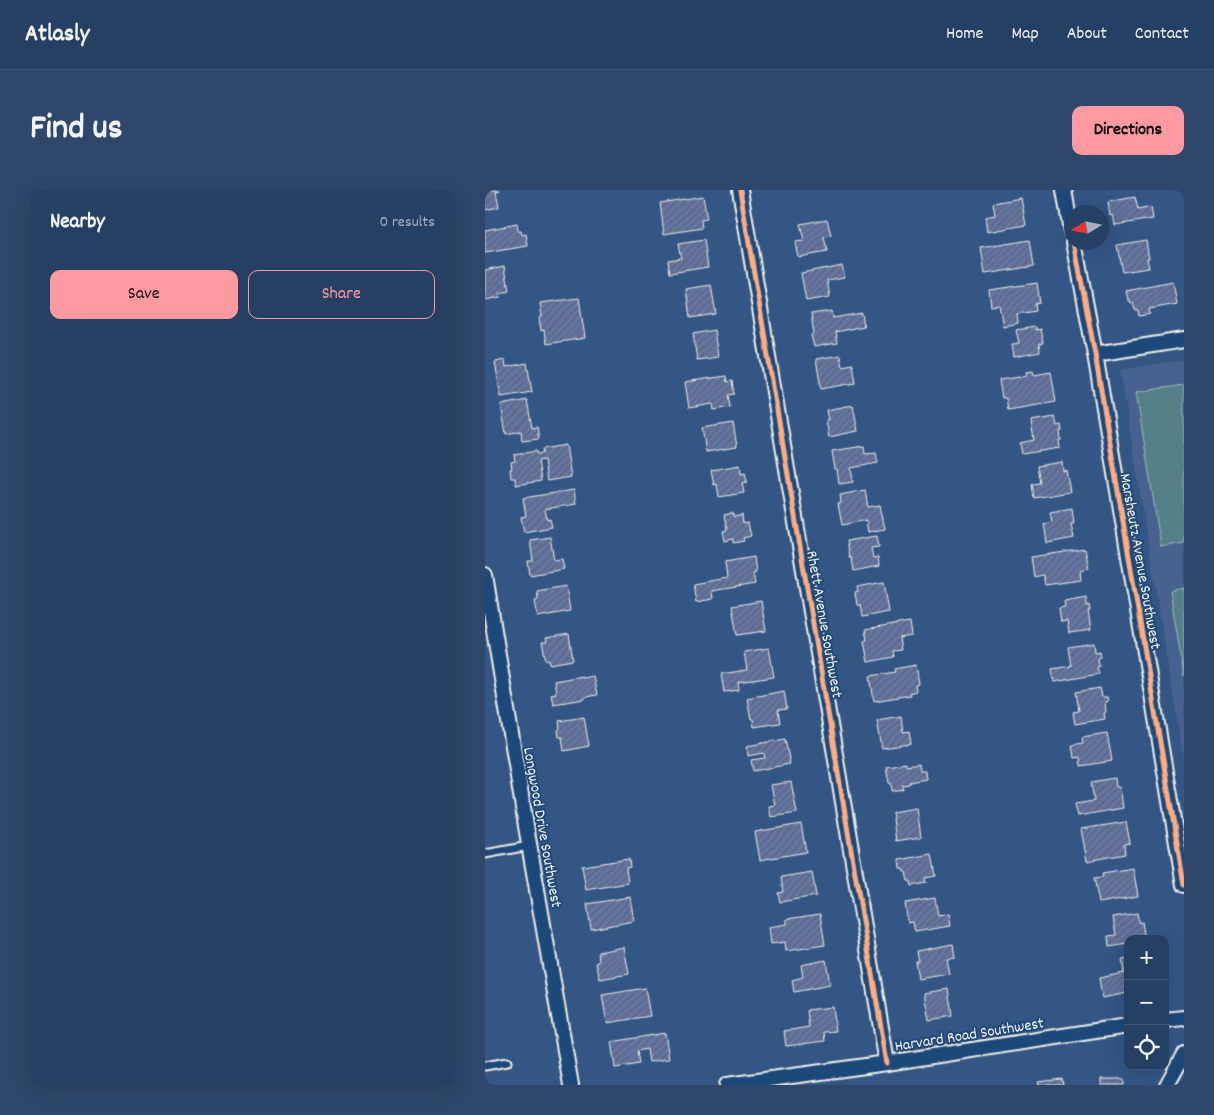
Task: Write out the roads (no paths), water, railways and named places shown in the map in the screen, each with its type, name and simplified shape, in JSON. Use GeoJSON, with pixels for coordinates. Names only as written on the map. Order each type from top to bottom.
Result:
{"type":"FeatureCollection","features":[{"type":"Feature","properties":{"kind":"street","name":"Rhett Avenue Southwest"},"geometry":{"type":"LineString","coordinates":[[740,190],[887,1063]]}},
{"type":"Feature","properties":{"kind":"street"},"geometry":{"type":"LineString","coordinates":[[1064,190],[1067,205]]}},
{"type":"Feature","properties":{"kind":"street","name":"Marsheutz Avenue Southwest"},"geometry":{"type":"LineString","coordinates":[[1076,250],[1180,835],[1184,885]]}},
{"type":"Feature","properties":{"kind":"street"},"geometry":{"type":"LineString","coordinates":[[1095,354],[1184,340]]}},
{"type":"Feature","properties":{"kind":"street","name":"Longwood Drive Southwest"},"geometry":{"type":"LineString","coordinates":[[486,584],[571,1085]]}},
{"type":"Feature","properties":{"kind":"street"},"geometry":{"type":"LineString","coordinates":[[1169,1020],[1184,1018]]}},
{"type":"Feature","properties":{"kind":"street","name":"Harvard Road Southwest"},"geometry":{"type":"LineString","coordinates":[[727,1085],[887,1063],[1124,1027]]}},
{"type":"Feature","properties":{"kind":"street"},"geometry":{"type":"LineString","coordinates":[[1167,1085],[1184,1054]]}},
{"type":"Feature","properties":{"kind":"lane"},"geometry":{"type":"LineString","coordinates":[[485,854],[529,846]]}},
{"type":"Feature","properties":{"kind":"lane"},"geometry":{"type":"LineString","coordinates":[[485,1066],[507,1062]]}}]}
